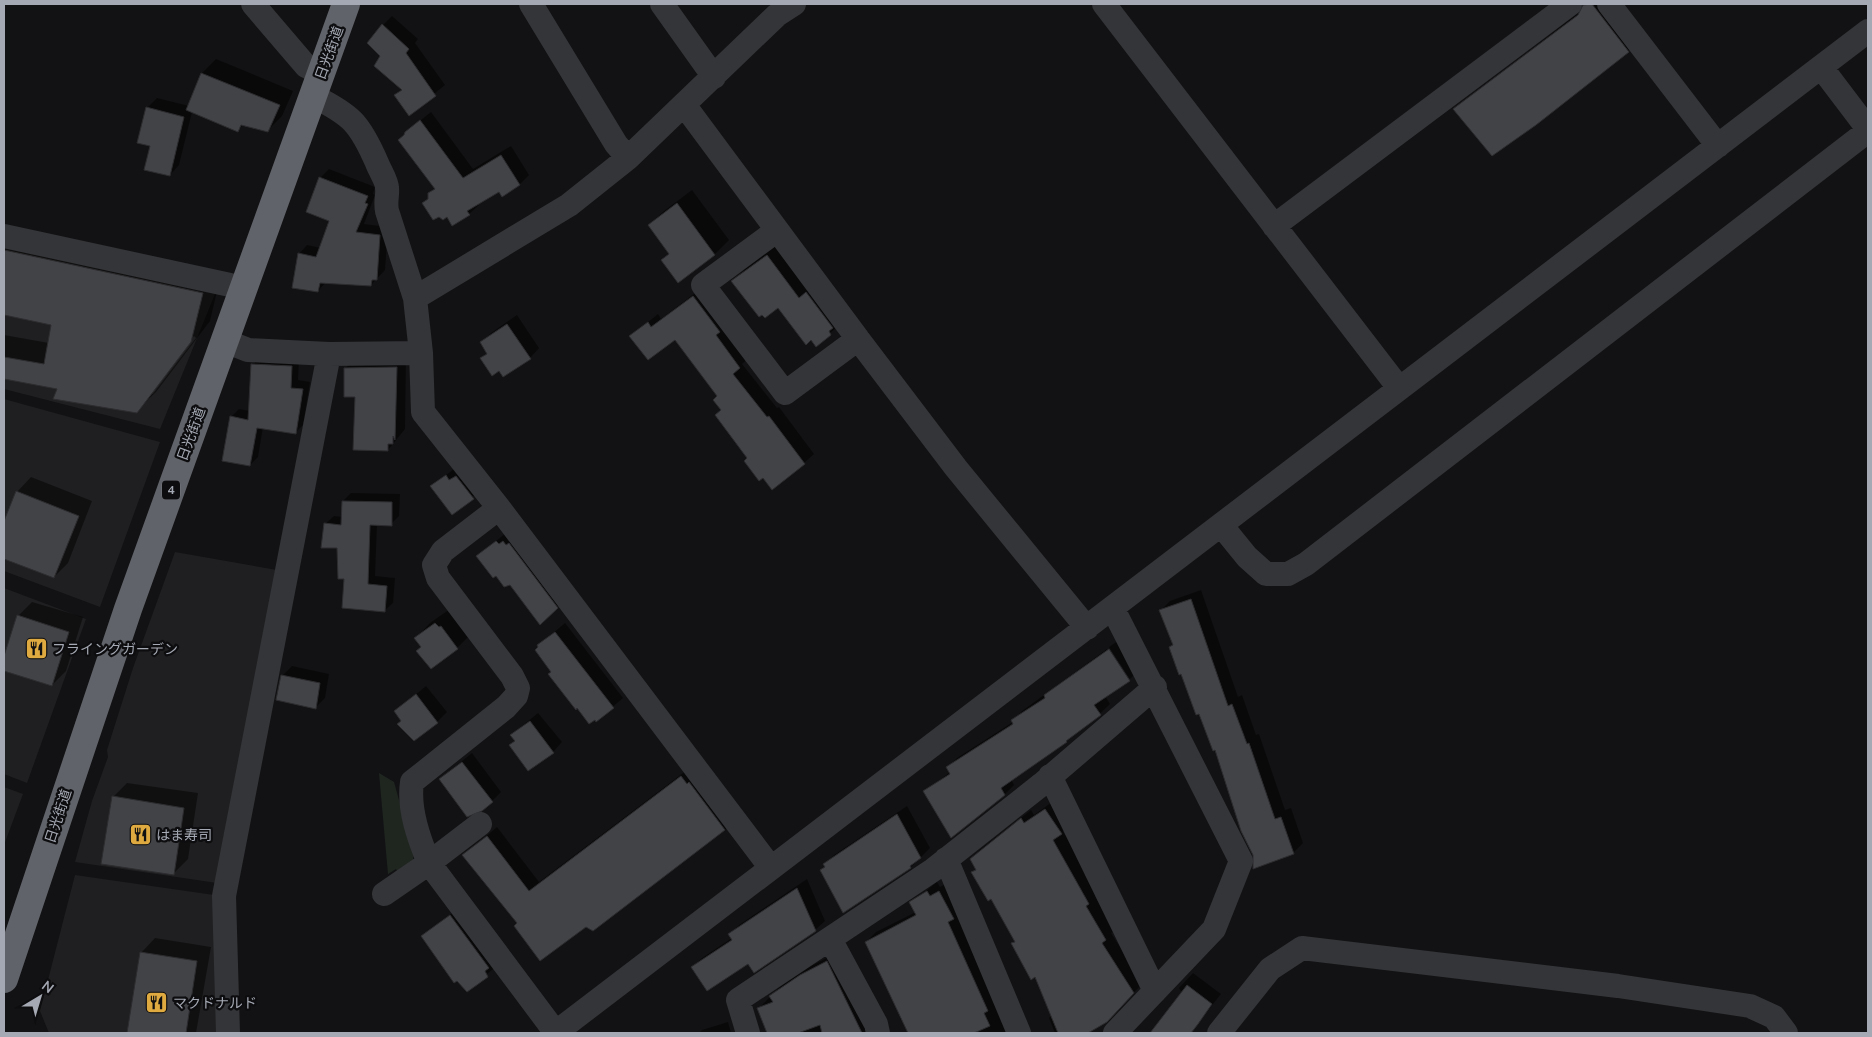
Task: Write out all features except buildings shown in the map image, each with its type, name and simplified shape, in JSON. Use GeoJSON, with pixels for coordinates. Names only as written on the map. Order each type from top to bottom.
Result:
{"type":"FeatureCollection","features":[{"type":"Feature","properties":{"kind":"highway","name":"日光街道"},"geometry":{"type":"LineString","coordinates":[[6,967],[128,609],[346,4]]}},
{"type":"Feature","properties":{"kind":"street"},"geometry":{"type":"LineString","coordinates":[[253,4],[306,66],[317,85],[358,126],[366,138],[388,188],[385,200],[387,211],[415,298],[421,353],[423,412],[499,508],[771,868]]}},
{"type":"Feature","properties":{"kind":"street"},"geometry":{"type":"LineString","coordinates":[[531,4],[616,144],[628,158]]}},
{"type":"Feature","properties":{"kind":"street"},"geometry":{"type":"LineString","coordinates":[[662,4],[714,77]]}},
{"type":"Feature","properties":{"kind":"street"},"geometry":{"type":"LineString","coordinates":[[1104,4],[1399,388]]}},
{"type":"Feature","properties":{"kind":"street"},"geometry":{"type":"LineString","coordinates":[[1274,226],[1570,4]]}},
{"type":"Feature","properties":{"kind":"street"},"geometry":{"type":"LineString","coordinates":[[1609,4],[1718,146]]}},
{"type":"Feature","properties":{"kind":"street"},"geometry":{"type":"LineString","coordinates":[[415,298],[569,205],[628,158],[685,106],[780,8]]}},
{"type":"Feature","properties":{"kind":"street"},"geometry":{"type":"LineString","coordinates":[[499,508],[443,551],[434,565],[438,578],[512,676],[518,688],[516,696],[506,707],[412,782],[410,795],[421,842],[430,864],[555,1033],[1868,31]]}},
{"type":"Feature","properties":{"kind":"street"},"geometry":{"type":"LineString","coordinates":[[1221,525],[1247,557],[1266,574],[1288,574],[1306,564],[1868,130],[1821,67]]}},
{"type":"Feature","properties":{"kind":"street"},"geometry":{"type":"LineString","coordinates":[[685,106],[776,231],[956,468],[1087,628]]}},
{"type":"Feature","properties":{"kind":"street"},"geometry":{"type":"LineString","coordinates":[[776,231],[703,285],[785,393],[858,339]]}},
{"type":"Feature","properties":{"kind":"street"},"geometry":{"type":"LineString","coordinates":[[4,236],[244,288]]}},
{"type":"Feature","properties":{"kind":"street"},"geometry":{"type":"LineString","coordinates":[[225,341],[248,350],[329,354],[421,353]]}},
{"type":"Feature","properties":{"kind":"street"},"geometry":{"type":"LineString","coordinates":[[228,1033],[224,896],[329,354]]}},
{"type":"Feature","properties":{"kind":"street"},"geometry":{"type":"LineString","coordinates":[[1113,609],[1155,688],[1241,861],[1214,928],[1115,1033]]}},
{"type":"Feature","properties":{"kind":"street"},"geometry":{"type":"LineString","coordinates":[[748,1033],[738,1000],[946,859],[1050,776],[1155,688]]}},
{"type":"Feature","properties":{"kind":"street"},"geometry":{"type":"LineString","coordinates":[[1050,776],[1155,991]]}},
{"type":"Feature","properties":{"kind":"street"},"geometry":{"type":"LineString","coordinates":[[384,894],[430,864],[480,824]]}},
{"type":"Feature","properties":{"kind":"street"},"geometry":{"type":"LineString","coordinates":[[946,859],[1019,1033]]}},
{"type":"Feature","properties":{"kind":"street"},"geometry":{"type":"LineString","coordinates":[[830,938],[876,1024],[878,1033]]}},
{"type":"Feature","properties":{"kind":"street"},"geometry":{"type":"LineString","coordinates":[[1219,1033],[1270,969],[1302,948],[1618,986],[1750,1006],[1774,1017],[1786,1033]]}},
{"type":"Feature","properties":{"kind":"shaded area"},"geometry":{"type":"Polygon","coordinates":[[[4,243],[217,289],[160,429],[4,389],[4,243]]]}},
{"type":"Feature","properties":{"kind":"shaded area"},"geometry":{"type":"Polygon","coordinates":[[[4,399],[160,442],[100,607],[4,571],[4,399]]]}},
{"type":"Feature","properties":{"kind":"shaded area"},"geometry":{"type":"Polygon","coordinates":[[[175,552],[277,570],[217,883],[75,862],[92,801],[108,757],[107,750],[133,668],[175,552]]]}},
{"type":"Feature","properties":{"kind":"shaded area"},"geometry":{"type":"Polygon","coordinates":[[[4,588],[86,619],[27,783],[4,774],[4,588]]]}},
{"type":"Feature","properties":{"kind":"shaded area"},"geometry":{"type":"Polygon","coordinates":[[[379,773],[394,782],[414,854],[412,865],[399,874],[396,869],[388,874],[379,773]]]}},
{"type":"Feature","properties":{"kind":"shaded area"},"geometry":{"type":"Polygon","coordinates":[[[4,787],[23,794],[4,845],[4,787]]]}},
{"type":"Feature","properties":{"kind":"shaded area"},"geometry":{"type":"Polygon","coordinates":[[[75,875],[214,895],[220,1033],[49,1033],[40,1011],[75,875]]]}},
{"type":"Feature","properties":{"kind":"place","name":"フライングガーデン"},"geometry":{"type":"Point","coordinates":[36,649]}},
{"type":"Feature","properties":{"kind":"place","name":"はま寿司"},"geometry":{"type":"Point","coordinates":[140,835]}},
{"type":"Feature","properties":{"kind":"place","name":"マクドナルド"},"geometry":{"type":"Point","coordinates":[157,1003]}}]}
